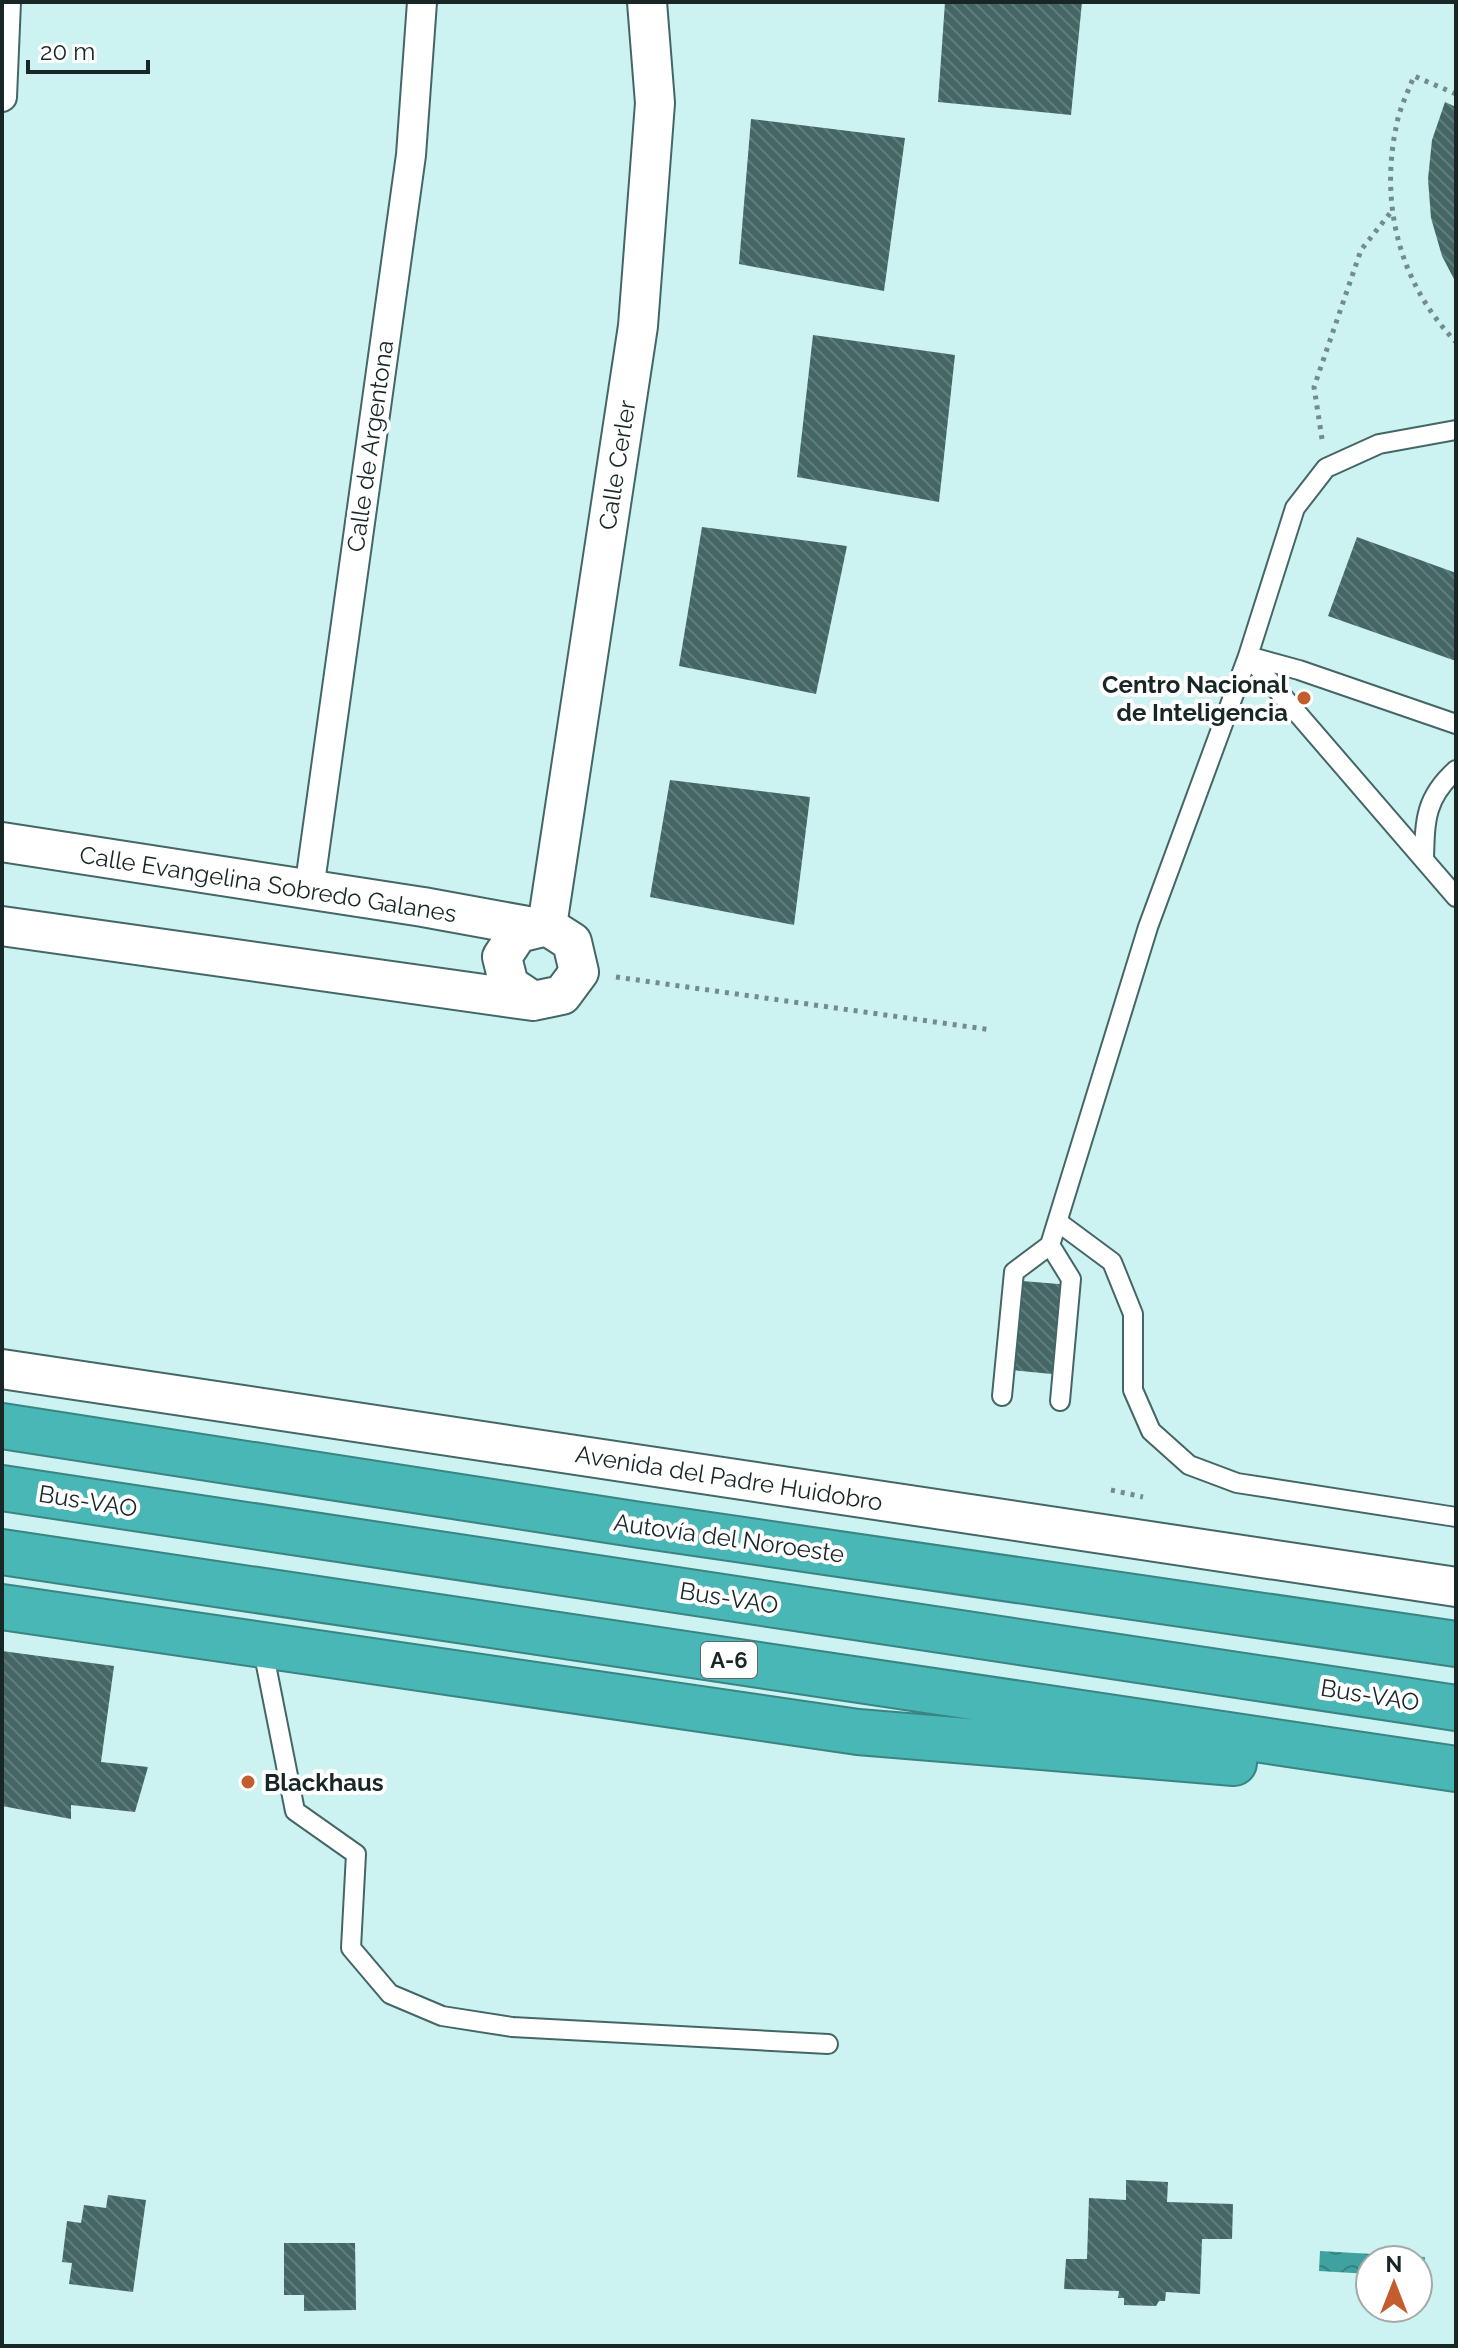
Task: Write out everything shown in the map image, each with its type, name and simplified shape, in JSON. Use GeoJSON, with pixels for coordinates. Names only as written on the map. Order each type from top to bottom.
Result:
{"type":"FeatureCollection","features":[{"type":"Feature","properties":{"kind":"highway","name":"Autovía del Noroeste"},"geometry":{"type":"LineString","coordinates":[[2,1426],[640,1525],[1456,1644]]}},
{"type":"Feature","properties":{"kind":"highway","name":"Bus-VAO"},"geometry":{"type":"LineString","coordinates":[[2,1488],[1456,1708]]}},
{"type":"Feature","properties":{"kind":"highway","name":"A-6"},"geometry":{"type":"LineString","coordinates":[[2,1552],[1456,1769]]}},
{"type":"Feature","properties":{"kind":"highway"},"geometry":{"type":"LineString","coordinates":[[2,1607],[858,1732],[1456,1781]]}},
{"type":"Feature","properties":{"kind":"street"},"geometry":{"type":"LineString","coordinates":[[2,97],[6,2]]}},
{"type":"Feature","properties":{"kind":"street","name":"Calle de Argentona"},"geometry":{"type":"LineString","coordinates":[[309,890],[411,155],[422,2]]}},
{"type":"Feature","properties":{"kind":"street","name":"Calle Cerler"},"geometry":{"type":"LineString","coordinates":[[540,927],[638,326],[655,103],[647,2]]}},
{"type":"Feature","properties":{"kind":"street","name":"Calle Evangelina Sobredo Galanes"},"geometry":{"type":"LineString","coordinates":[[2,842],[540,927]]}},
{"type":"Feature","properties":{"kind":"street"},"geometry":{"type":"LineString","coordinates":[[2,926],[533,1001],[562,995],[579,972],[572,942],[540,927],[518,933],[502,957],[509,985],[533,1001]]}},
{"type":"Feature","properties":{"kind":"street","name":"Avenida del Padre Huidobro"},"geometry":{"type":"LineString","coordinates":[[2,1369],[1456,1587]]}},
{"type":"Feature","properties":{"kind":"lane"},"geometry":{"type":"LineString","coordinates":[[1002,1396],[1014,1272],[1050,1245],[1148,927],[1248,656],[1295,508],[1326,468],[1379,444],[1456,430]]}},
{"type":"Feature","properties":{"kind":"lane"},"geometry":{"type":"LineString","coordinates":[[1248,656],[1299,670],[1456,724]]}},
{"type":"Feature","properties":{"kind":"lane"},"geometry":{"type":"LineString","coordinates":[[1248,656],[1456,897]]}},
{"type":"Feature","properties":{"kind":"lane"},"geometry":{"type":"LineString","coordinates":[[1424,859],[1425,819],[1442,783],[1456,770]]}},
{"type":"Feature","properties":{"kind":"lane"},"geometry":{"type":"LineString","coordinates":[[1058,1222],[1112,1262],[1133,1314],[1133,1390],[1151,1431],[1189,1465],[1237,1483],[1456,1517]]}},
{"type":"Feature","properties":{"kind":"lane"},"geometry":{"type":"LineString","coordinates":[[1050,1245],[1071,1279],[1060,1401]]}},
{"type":"Feature","properties":{"kind":"lane"},"geometry":{"type":"LineString","coordinates":[[270,1646],[266,1665],[295,1811],[356,1854],[351,1948],[390,1994],[442,2016],[512,2027],[828,2044]]}},
{"type":"Feature","properties":{"kind":"path"},"geometry":{"type":"LineString","coordinates":[[1456,94],[1414,76],[1397,120],[1389,166],[1391,212],[1401,253],[1417,291],[1440,326],[1456,342]]}},
{"type":"Feature","properties":{"kind":"path"},"geometry":{"type":"LineString","coordinates":[[1326,468],[1314,387],[1361,250],[1391,212]]}},
{"type":"Feature","properties":{"kind":"path"},"geometry":{"type":"LineString","coordinates":[[579,972],[992,1030]]}},
{"type":"Feature","properties":{"kind":"water"},"geometry":{"type":"Polygon","coordinates":[[[1320,2251],[1354,2253],[1354,2273],[1319,2271],[1320,2251]]]}},
{"type":"Feature","properties":{"kind":"building"},"geometry":{"type":"Polygon","coordinates":[[[945,2],[1082,2],[1071,115],[938,102],[945,2]]]}},
{"type":"Feature","properties":{"kind":"building"},"geometry":{"type":"Polygon","coordinates":[[[1445,102],[1456,107],[1456,283],[1442,256],[1431,218],[1428,179],[1432,140],[1445,102]]]}},
{"type":"Feature","properties":{"kind":"building"},"geometry":{"type":"Polygon","coordinates":[[[751,119],[905,138],[884,291],[739,264],[751,119]]]}},
{"type":"Feature","properties":{"kind":"building"},"geometry":{"type":"Polygon","coordinates":[[[813,335],[955,355],[939,502],[797,477],[813,335]]]}},
{"type":"Feature","properties":{"kind":"building"},"geometry":{"type":"Polygon","coordinates":[[[702,527],[847,546],[816,694],[679,666],[702,527]]]}},
{"type":"Feature","properties":{"kind":"building","name":"Centro Nacional de Inteligencia"},"geometry":{"type":"Polygon","coordinates":[[[1357,537],[1456,573],[1456,661],[1328,616],[1357,537]]]}},
{"type":"Feature","properties":{"kind":"building"},"geometry":{"type":"Polygon","coordinates":[[[670,780],[810,797],[794,925],[650,897],[670,780]]]}},
{"type":"Feature","properties":{"kind":"building"},"geometry":{"type":"Polygon","coordinates":[[[1010,1280],[1071,1285],[1062,1375],[1002,1369],[1010,1280]]]}},
{"type":"Feature","properties":{"kind":"building"},"geometry":{"type":"Polygon","coordinates":[[[2,1651],[114,1666],[101,1762],[148,1767],[135,1812],[71,1805],[71,1819],[2,1806],[2,1651]]]}},
{"type":"Feature","properties":{"kind":"building"},"geometry":{"type":"Polygon","coordinates":[[[1126,2180],[1168,2182],[1167,2202],[1233,2204],[1232,2239],[1202,2239],[1200,2294],[1166,2292],[1165,2301],[1159,2301],[1156,2306],[1124,2305],[1124,2298],[1118,2298],[1119,2291],[1064,2289],[1066,2259],[1087,2259],[1089,2198],[1126,2200],[1126,2180]]]}},
{"type":"Feature","properties":{"kind":"building"},"geometry":{"type":"Polygon","coordinates":[[[108,2195],[146,2200],[133,2292],[69,2284],[72,2263],[62,2262],[67,2221],[81,2223],[84,2205],[106,2208],[108,2195]]]}},
{"type":"Feature","properties":{"kind":"building"},"geometry":{"type":"Polygon","coordinates":[[[284,2243],[355,2243],[356,2310],[304,2311],[304,2295],[284,2295],[284,2243]]]}},
{"type":"Feature","properties":{"kind":"place","name":"Centro Nacional de Inteligencia"},"geometry":{"type":"Point","coordinates":[1304,698]}},
{"type":"Feature","properties":{"kind":"place","name":"Blackhaus"},"geometry":{"type":"Point","coordinates":[248,1782]}}]}
